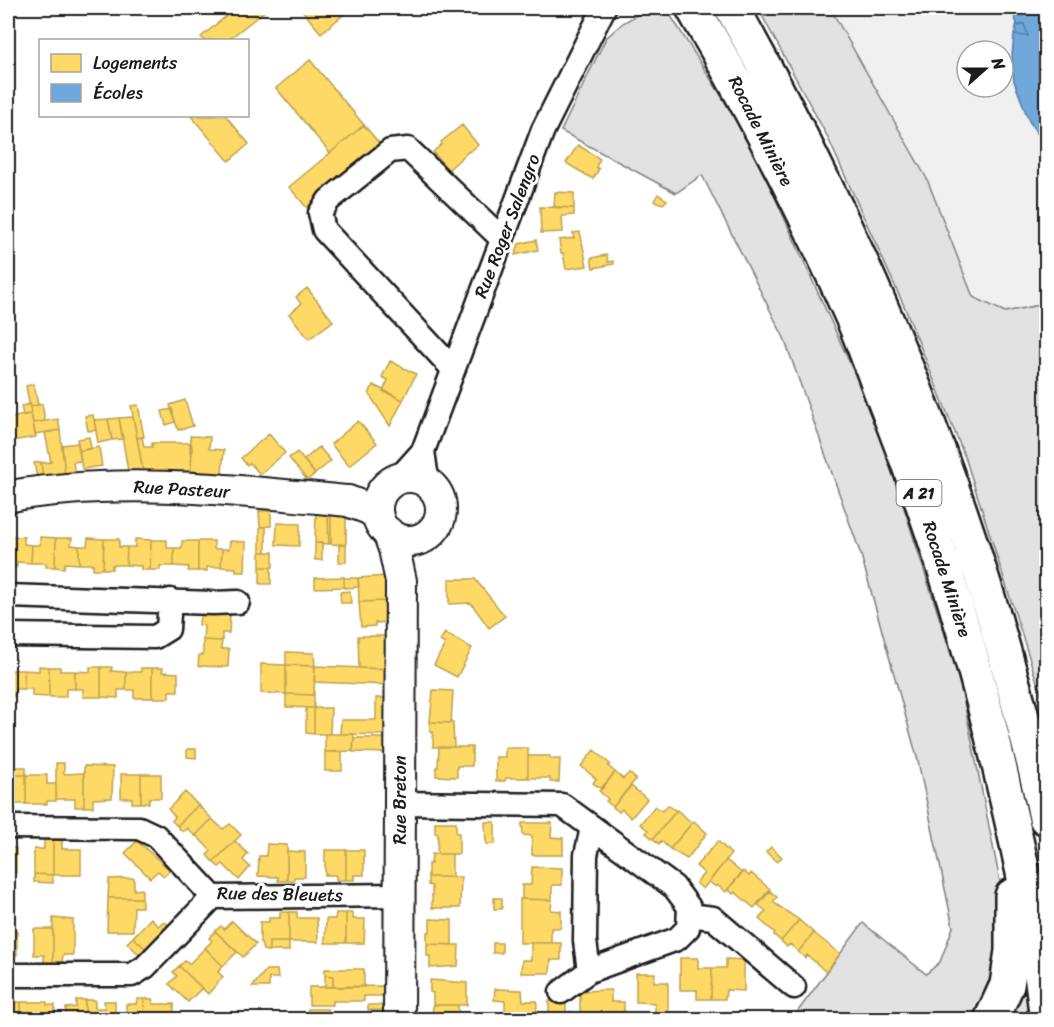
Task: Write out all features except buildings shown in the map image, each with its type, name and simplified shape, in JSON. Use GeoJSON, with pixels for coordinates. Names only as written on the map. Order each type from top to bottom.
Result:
{"type":"FeatureCollection","features":[{"type":"Feature","properties":{"kind":"highway","name":"Rocade Minière"},"geometry":{"type":"LineString","coordinates":[[693,8],[758,123],[809,224],[854,321],[944,564],[996,749],[1023,871],[1047,1013]]}},
{"type":"Feature","properties":{"kind":"highway","name":"Rocade Minière"},"geometry":{"type":"LineString","coordinates":[[732,8],[801,135],[834,202],[915,387],[953,490],[988,597],[1031,750],[1047,818]]}},
{"type":"Feature","properties":{"kind":"highway"},"geometry":{"type":"LineString","coordinates":[[991,1020],[1007,985],[1012,951],[1013,904],[999,814],[996,749]]}},
{"type":"Feature","properties":{"kind":"main road"},"geometry":{"type":"LineString","coordinates":[[416,478],[431,486],[438,495],[441,506],[440,517],[435,527],[427,535],[417,540],[397,538],[387,504],[416,478]]}},
{"type":"Feature","properties":{"kind":"main road","name":"Rue Pasteur"},"geometry":{"type":"LineString","coordinates":[[11,494],[110,485],[226,490],[348,501],[369,509],[387,504]]}},
{"type":"Feature","properties":{"kind":"main road","name":"Rue Breton"},"geometry":{"type":"LineString","coordinates":[[387,504],[401,581],[399,1020]]}},
{"type":"Feature","properties":{"kind":"main road","name":"Rue Breton"},"geometry":{"type":"LineString","coordinates":[[401,581],[415,552],[427,535]]}},
{"type":"Feature","properties":{"kind":"street","name":"Rue Roger Salengro"},"geometry":{"type":"LineString","coordinates":[[387,504],[423,451],[543,130],[604,8]]}},
{"type":"Feature","properties":{"kind":"street"},"geometry":{"type":"LineString","coordinates":[[453,369],[324,230],[320,213],[329,200],[390,152],[408,149],[502,240]]}},
{"type":"Feature","properties":{"kind":"street"},"geometry":{"type":"LineString","coordinates":[[423,451],[431,486]]}},
{"type":"Feature","properties":{"kind":"street"},"geometry":{"type":"LineString","coordinates":[[8,596],[238,602]]}},
{"type":"Feature","properties":{"kind":"street"},"geometry":{"type":"LineString","coordinates":[[8,635],[155,637],[168,629],[170,600]]}},
{"type":"Feature","properties":{"kind":"street"},"geometry":{"type":"LineString","coordinates":[[400,803],[562,805],[674,887],[689,907],[688,928],[677,939],[589,971],[561,992]]}},
{"type":"Feature","properties":{"kind":"street","name":"Rue des Bleuets"},"geometry":{"type":"LineString","coordinates":[[8,827],[139,828],[156,836],[213,897],[400,895]]}},
{"type":"Feature","properties":{"kind":"street"},"geometry":{"type":"LineString","coordinates":[[589,971],[585,941],[586,855],[592,828]]}},
{"type":"Feature","properties":{"kind":"street"},"geometry":{"type":"LineString","coordinates":[[8,975],[132,975],[145,968],[213,897]]}},
{"type":"Feature","properties":{"kind":"street"},"geometry":{"type":"LineString","coordinates":[[689,915],[713,918],[794,987]]}},
{"type":"Feature","properties":{"kind":"shaded area"},"geometry":{"type":"Polygon","coordinates":[[[648,8],[666,8],[749,140],[876,421],[960,682],[1004,901],[1001,980],[982,1019],[792,1019],[863,923],[926,974],[940,962],[953,927],[918,761],[861,555],[784,338],[702,175],[676,193],[561,131],[606,38],[623,23],[648,8]]]}},
{"type":"Feature","properties":{"kind":"shaded area"},"geometry":{"type":"Polygon","coordinates":[[[758,8],[830,8],[927,179],[973,297],[1005,312],[1039,305],[1046,301],[1046,710],[966,460],[905,308],[827,136],[758,8]]]}},
{"type":"Feature","properties":{"kind":"shaded area"},"geometry":{"type":"Polygon","coordinates":[[[830,8],[1046,8],[1046,366],[1015,403],[927,179],[830,8]]]}},
{"type":"Feature","properties":{"kind":"shaded area"},"geometry":{"type":"Polygon","coordinates":[[[1022,958],[1030,1019],[998,1020],[1022,958]]]}}]}
